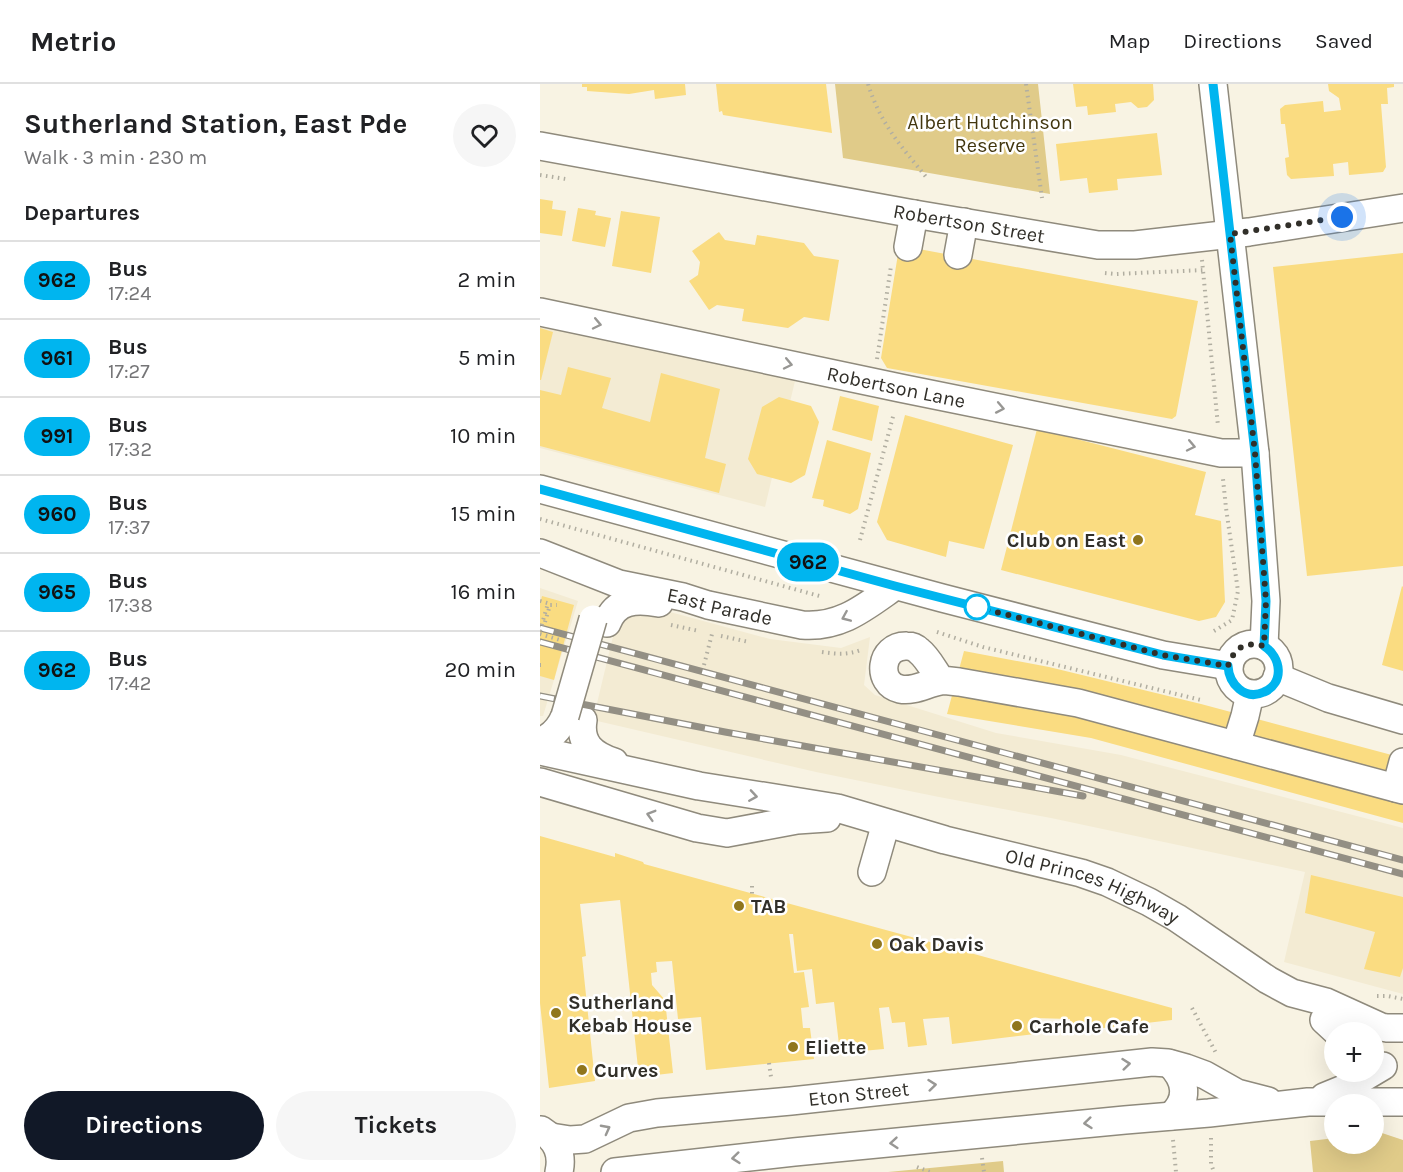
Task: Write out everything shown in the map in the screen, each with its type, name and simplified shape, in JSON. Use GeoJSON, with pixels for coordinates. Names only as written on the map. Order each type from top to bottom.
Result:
{"type":"FeatureCollection","features":[{"type":"Feature","properties":{"kind":"street"},"geometry":{"type":"LineString","coordinates":[[1213,84],[1255,453],[1266,601],[1264,646]]}},
{"type":"Feature","properties":{"kind":"street","name":"Robertson Street"},"geometry":{"type":"LineString","coordinates":[[540,146],[1098,245],[1135,245],[1230,234],[1403,208]]}},
{"type":"Feature","properties":{"kind":"street"},"geometry":{"type":"LineString","coordinates":[[900,256],[914,214]]}},
{"type":"Feature","properties":{"kind":"street"},"geometry":{"type":"LineString","coordinates":[[958,255],[964,222]]}},
{"type":"Feature","properties":{"kind":"street","name":"Robertson Lane"},"geometry":{"type":"LineString","coordinates":[[540,312],[1221,453],[1255,453]]}},
{"type":"Feature","properties":{"kind":"street"},"geometry":{"type":"LineString","coordinates":[[540,489],[895,586],[1163,655],[1228,666]]}},
{"type":"Feature","properties":{"kind":"street"},"geometry":{"type":"LineString","coordinates":[[540,741],[547,739],[574,718],[600,621],[597,597],[587,577],[576,569],[546,555]]}},
{"type":"Feature","properties":{"kind":"street","name":"East Parade"},"geometry":{"type":"LineString","coordinates":[[546,555],[611,582],[802,625],[815,626],[842,620],[895,586]]}},
{"type":"Feature","properties":{"kind":"street"},"geometry":{"type":"LineString","coordinates":[[600,621],[627,602],[649,601],[671,605],[692,603],[708,605]]}},
{"type":"Feature","properties":{"kind":"street"},"geometry":{"type":"LineString","coordinates":[[1252,644],[1264,646],[1277,659],[1277,678],[1274,684],[1264,692],[1250,694],[1234,684],[1228,666],[1233,655],[1241,647],[1252,644]]}},
{"type":"Feature","properties":{"kind":"street"},"geometry":{"type":"LineString","coordinates":[[1277,678],[1328,698],[1403,720]]}},
{"type":"Feature","properties":{"kind":"street"},"geometry":{"type":"LineString","coordinates":[[941,680],[1078,703],[1399,789],[1403,762]]}},
{"type":"Feature","properties":{"kind":"street"},"geometry":{"type":"LineString","coordinates":[[1236,745],[1250,694]]}},
{"type":"Feature","properties":{"kind":"street"},"geometry":{"type":"LineString","coordinates":[[574,718],[582,726],[584,737],[591,750],[597,755],[717,796],[724,801],[729,813],[728,822],[719,830],[708,830]]}},
{"type":"Feature","properties":{"kind":"street","name":"Old Princes Highway"},"geometry":{"type":"LineString","coordinates":[[540,751],[675,782],[825,805],[945,840],[1081,873],[1107,882],[1149,902],[1177,918],[1268,980],[1292,993],[1326,1002],[1381,1027],[1403,1030]]}},
{"type":"Feature","properties":{"kind":"street","name":"Old Princes Highway"},"geometry":{"type":"LineString","coordinates":[[546,785],[686,825],[727,833],[810,819],[851,819],[886,823]]}},
{"type":"Feature","properties":{"kind":"street"},"geometry":{"type":"LineString","coordinates":[[872,872],[886,823]]}},
{"type":"Feature","properties":{"kind":"street","name":"Old Princes Highway"},"geometry":{"type":"LineString","coordinates":[[1281,987],[1327,1022]]}},
{"type":"Feature","properties":{"kind":"street"},"geometry":{"type":"LineString","coordinates":[[1384,1052],[1389,1042],[1403,1030]]}},
{"type":"Feature","properties":{"kind":"street","name":"Eton Street"},"geometry":{"type":"LineString","coordinates":[[544,1129],[570,1140],[585,1139],[629,1118],[657,1113],[1152,1062],[1170,1064],[1194,1071],[1237,1093],[1250,1097],[1304,1102],[1403,1102]]}},
{"type":"Feature","properties":{"kind":"street"},"geometry":{"type":"LineString","coordinates":[[1170,1064],[1180,1075],[1184,1091],[1172,1128]]}},
{"type":"Feature","properties":{"kind":"street"},"geometry":{"type":"LineString","coordinates":[[1384,1070],[1392,1084],[1403,1096]]}},
{"type":"Feature","properties":{"kind":"street"},"geometry":{"type":"LineString","coordinates":[[1304,1102],[1331,1086],[1334,1082]]}},
{"type":"Feature","properties":{"kind":"street","name":"Eton Street"},"geometry":{"type":"LineString","coordinates":[[615,1172],[806,1151],[1172,1128],[1209,1113],[1304,1102],[1346,1088],[1354,1082]]}},
{"type":"Feature","properties":{"kind":"street"},"geometry":{"type":"LineString","coordinates":[[544,1129],[558,1148],[559,1172]]}},
{"type":"Feature","properties":{"kind":"path"},"geometry":{"type":"LineString","coordinates":[[868,84],[873,101],[884,123],[895,140],[927,178]]}},
{"type":"Feature","properties":{"kind":"path"},"geometry":{"type":"LineString","coordinates":[[1026,84],[1041,198]]}},
{"type":"Feature","properties":{"kind":"path"},"geometry":{"type":"LineString","coordinates":[[873,382],[900,256]]}},
{"type":"Feature","properties":{"kind":"path"},"geometry":{"type":"LineString","coordinates":[[860,540],[900,388]]}},
{"type":"Feature","properties":{"kind":"path","name":"East Parade"},"geometry":{"type":"LineString","coordinates":[[540,519],[827,598]]}},
{"type":"Feature","properties":{"kind":"path"},"geometry":{"type":"LineString","coordinates":[[540,601],[557,605],[550,605],[545,622]]}},
{"type":"Feature","properties":{"kind":"path"},"geometry":{"type":"LineString","coordinates":[[548,603],[540,633],[562,640]]}},
{"type":"Feature","properties":{"kind":"path"},"geometry":{"type":"LineString","coordinates":[[663,623],[712,634],[704,665]]}},
{"type":"Feature","properties":{"kind":"path"},"geometry":{"type":"LineString","coordinates":[[933,630],[983,647],[1201,700]]}},
{"type":"Feature","properties":{"kind":"path"},"geometry":{"type":"LineString","coordinates":[[752,886],[753,894]]}},
{"type":"Feature","properties":{"kind":"path"},"geometry":{"type":"LineString","coordinates":[[1172,1128],[1176,1172]]}},
{"type":"Feature","properties":{"kind":"shaded area"},"geometry":{"type":"Polygon","coordinates":[[[540,325],[795,381],[765,507],[540,448],[540,325]]]}},
{"type":"Feature","properties":{"kind":"shaded area"},"geometry":{"type":"Polygon","coordinates":[[[540,588],[578,601],[543,716],[540,716],[540,588]]]}},
{"type":"Feature","properties":{"kind":"shaded area"},"geometry":{"type":"Polygon","coordinates":[[[648,606],[770,639],[841,648],[870,637],[864,685],[875,695],[996,733],[1121,755],[1403,828],[1403,994],[1284,962],[1305,872],[1051,818],[816,772],[593,720],[616,624],[648,606]]]}},
{"type":"Feature","properties":{"kind":"green space","name":"Albert Hutchinson Reserve"},"geometry":{"type":"Polygon","coordinates":[[[835,84],[1038,84],[1050,194],[843,158],[835,84]]]}},
{"type":"Feature","properties":{"kind":"green space"},"geometry":{"type":"Polygon","coordinates":[[[1384,1134],[1403,1140],[1403,1172],[1313,1172],[1310,1141],[1324,1139],[1324,1154],[1384,1154],[1384,1134]]]}},
{"type":"Feature","properties":{"kind":"green space"},"geometry":{"type":"Polygon","coordinates":[[[1003,1161],[1004,1172],[888,1172],[1003,1161]]]}},
{"type":"Feature","properties":{"kind":"building"},"geometry":{"type":"Polygon","coordinates":[[[582,84],[685,84],[686,95],[655,99],[654,90],[629,94],[587,91],[587,87],[582,87],[582,84]]]}},
{"type":"Feature","properties":{"kind":"building"},"geometry":{"type":"Polygon","coordinates":[[[716,84],[826,84],[832,133],[723,115],[722,111],[719,112],[716,84]]]}},
{"type":"Feature","properties":{"kind":"building"},"geometry":{"type":"Polygon","coordinates":[[[1073,84],[1153,84],[1154,100],[1147,107],[1138,108],[1131,102],[1115,104],[1116,112],[1088,115],[1087,106],[1076,107],[1073,84]]]}},
{"type":"Feature","properties":{"kind":"building"},"geometry":{"type":"Polygon","coordinates":[[[1328,84],[1394,84],[1394,87],[1387,88],[1388,104],[1381,104],[1386,167],[1383,172],[1349,175],[1348,162],[1333,164],[1334,176],[1291,179],[1287,175],[1285,158],[1289,157],[1285,124],[1281,124],[1280,109],[1285,105],[1323,101],[1324,112],[1341,110],[1339,98],[1329,91],[1328,84]]]}},
{"type":"Feature","properties":{"kind":"building"},"geometry":{"type":"Polygon","coordinates":[[[1157,133],[1162,175],[1117,179],[1118,190],[1089,193],[1087,178],[1060,181],[1056,144],[1157,133]]]}},
{"type":"Feature","properties":{"kind":"building"},"geometry":{"type":"Polygon","coordinates":[[[540,199],[553,201],[552,209],[566,211],[562,236],[540,233],[540,199]]]}},
{"type":"Feature","properties":{"kind":"building"},"geometry":{"type":"Polygon","coordinates":[[[578,208],[596,211],[595,215],[611,218],[605,247],[572,241],[578,208]]]}},
{"type":"Feature","properties":{"kind":"building"},"geometry":{"type":"Polygon","coordinates":[[[621,211],[660,217],[651,273],[612,266],[621,211]]]}},
{"type":"Feature","properties":{"kind":"building"},"geometry":{"type":"Polygon","coordinates":[[[719,232],[725,240],[755,245],[757,235],[804,243],[814,256],[839,260],[829,321],[804,317],[788,328],[742,321],[744,309],[717,305],[709,310],[689,281],[698,275],[700,262],[692,251],[719,232]]]}},
{"type":"Feature","properties":{"kind":"building"},"geometry":{"type":"Polygon","coordinates":[[[908,247],[1198,301],[1176,416],[1172,419],[887,368],[881,358],[898,254],[908,247]]]}},
{"type":"Feature","properties":{"kind":"building"},"geometry":{"type":"Polygon","coordinates":[[[1403,253],[1403,566],[1307,576],[1273,267],[1403,253]]]}},
{"type":"Feature","properties":{"kind":"building"},"geometry":{"type":"Polygon","coordinates":[[[540,328],[553,332],[541,380],[540,380],[540,328]]]}},
{"type":"Feature","properties":{"kind":"building"},"geometry":{"type":"Polygon","coordinates":[[[568,367],[611,378],[602,408],[650,422],[661,373],[720,389],[705,458],[726,464],[719,493],[540,446],[540,390],[561,395],[568,367]]]}},
{"type":"Feature","properties":{"kind":"building"},"geometry":{"type":"Polygon","coordinates":[[[840,396],[879,406],[872,441],[832,430],[840,396]]]}},
{"type":"Feature","properties":{"kind":"building"},"geometry":{"type":"Polygon","coordinates":[[[779,397],[811,406],[819,422],[805,475],[791,483],[757,474],[748,459],[762,407],[779,397]]]}},
{"type":"Feature","properties":{"kind":"building"},"geometry":{"type":"Polygon","coordinates":[[[905,415],[1013,445],[984,549],[949,541],[946,557],[887,540],[877,522],[905,415]]]}},
{"type":"Feature","properties":{"kind":"building"},"geometry":{"type":"Polygon","coordinates":[[[1037,429],[1206,472],[1195,515],[1221,521],[1225,602],[1216,617],[1199,621],[1001,570],[1037,429]]]}},
{"type":"Feature","properties":{"kind":"building"},"geometry":{"type":"Polygon","coordinates":[[[827,440],[871,453],[858,509],[850,514],[823,506],[824,500],[812,498],[827,440]]]}},
{"type":"Feature","properties":{"kind":"building"},"geometry":{"type":"Polygon","coordinates":[[[1403,587],[1403,671],[1382,665],[1403,587]]]}},
{"type":"Feature","properties":{"kind":"building"},"geometry":{"type":"Polygon","coordinates":[[[542,596],[574,605],[554,680],[540,676],[542,596]]]}},
{"type":"Feature","properties":{"kind":"building"},"geometry":{"type":"Polygon","coordinates":[[[964,651],[1049,667],[1201,704],[1403,758],[1403,823],[1091,738],[947,714],[964,651]]]}},
{"type":"Feature","properties":{"kind":"building"},"geometry":{"type":"Polygon","coordinates":[[[540,836],[615,857],[615,853],[644,864],[1172,1008],[1172,1020],[1069,1032],[1070,1019],[1033,1018],[1035,1034],[952,1044],[949,1017],[923,1019],[927,1045],[908,1047],[905,1022],[892,1023],[889,1007],[879,1008],[884,1049],[840,1053],[834,1002],[816,1004],[812,969],[797,971],[793,934],[789,934],[794,973],[804,972],[809,1007],[801,1008],[803,1028],[810,1028],[814,1059],[706,1070],[701,1017],[678,1019],[672,961],[656,962],[657,972],[651,973],[652,985],[665,1000],[673,1073],[639,1077],[620,900],[580,904],[586,956],[582,957],[595,1081],[549,1088],[540,1003],[540,836]]]}},
{"type":"Feature","properties":{"kind":"building"},"geometry":{"type":"Polygon","coordinates":[[[1311,875],[1403,897],[1403,968],[1400,977],[1364,969],[1375,932],[1305,913],[1311,875]]]}},
{"type":"Feature","properties":{"kind":"railway"},"geometry":{"type":"LineString","coordinates":[[540,628],[1403,860]]}},
{"type":"Feature","properties":{"kind":"railway"},"geometry":{"type":"LineString","coordinates":[[540,642],[1403,874]]}},
{"type":"Feature","properties":{"kind":"railway"},"geometry":{"type":"LineString","coordinates":[[540,696],[725,732],[1083,796]]}},
{"type":"Feature","properties":{"kind":"bus line","name":"962"},"geometry":{"type":"LineString","coordinates":[[540,489],[895,586],[1163,655],[1228,666],[1230,679],[1238,689],[1257,694],[1269,689],[1277,678],[1278,665],[1277,659],[1264,646],[1266,601],[1255,453],[1213,84]]}},
{"type":"Feature","properties":{"kind":"place","name":"Club on East"},"geometry":{"type":"Point","coordinates":[1138,540]}},
{"type":"Feature","properties":{"kind":"place","name":"TAB"},"geometry":{"type":"Point","coordinates":[739,906]}},
{"type":"Feature","properties":{"kind":"place","name":"Oak Davis"},"geometry":{"type":"Point","coordinates":[877,944]}},
{"type":"Feature","properties":{"kind":"place","name":"Sutherland Kebab House"},"geometry":{"type":"Point","coordinates":[556,1013]}},
{"type":"Feature","properties":{"kind":"place","name":"Carhole Cafe"},"geometry":{"type":"Point","coordinates":[1017,1026]}},
{"type":"Feature","properties":{"kind":"place","name":"Eliette"},"geometry":{"type":"Point","coordinates":[793,1047]}},
{"type":"Feature","properties":{"kind":"place","name":"Curves"},"geometry":{"type":"Point","coordinates":[582,1070]}},
{"type":"Feature","properties":{"kind":"route"},"geometry":{"type":"LineString","coordinates":[[977,607],[1163,655],[1210,664],[1228,666],[1233,655],[1241,647],[1252,644],[1264,646],[1266,601],[1255,453],[1230,234],[1342,217]]}}]}
